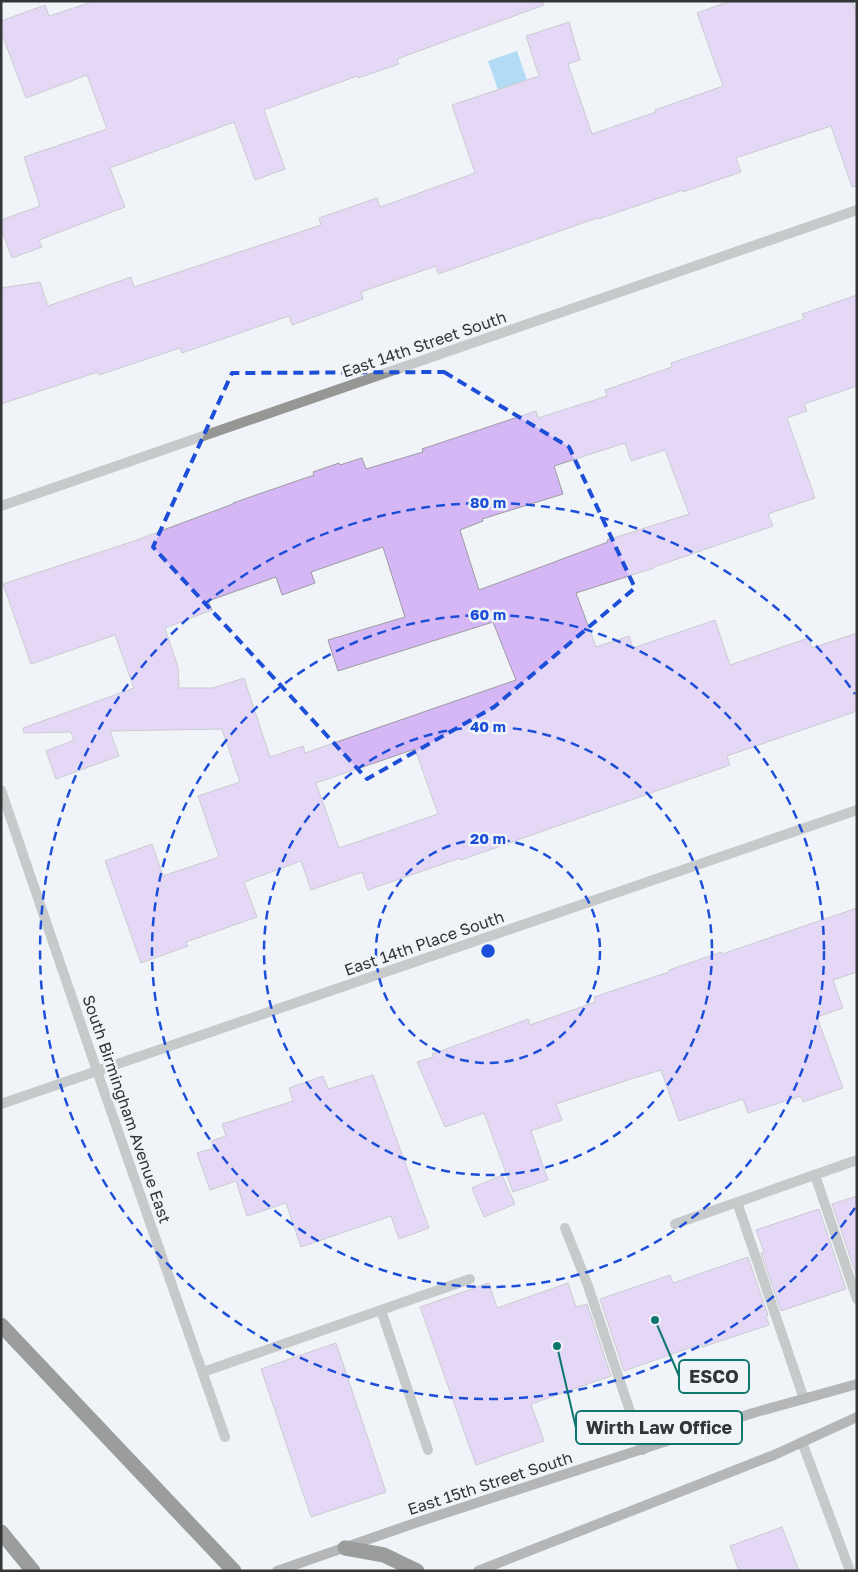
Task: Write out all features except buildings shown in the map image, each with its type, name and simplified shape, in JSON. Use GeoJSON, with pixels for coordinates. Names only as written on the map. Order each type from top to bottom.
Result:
{"type":"FeatureCollection","features":[{"type":"Feature","properties":{"kind":"highway"},"geometry":{"type":"LineString","coordinates":[[1,1326],[234,1571]]}},
{"type":"Feature","properties":{"kind":"highway"},"geometry":{"type":"LineString","coordinates":[[1,1532],[33,1571]]}},
{"type":"Feature","properties":{"kind":"highway"},"geometry":{"type":"LineString","coordinates":[[345,1548],[384,1555],[418,1571]]}},
{"type":"Feature","properties":{"kind":"main road","name":"East 15th Street South"},"geometry":{"type":"LineString","coordinates":[[277,1571],[418,1522],[753,1413],[857,1384]]}},
{"type":"Feature","properties":{"kind":"main road"},"geometry":{"type":"LineString","coordinates":[[478,1571],[774,1455],[857,1417]]}},
{"type":"Feature","properties":{"kind":"street","name":"East 14th Street South"},"geometry":{"type":"LineString","coordinates":[[1,506],[857,210]]}},
{"type":"Feature","properties":{"kind":"street","name":"South Birmingham Avenue East"},"geometry":{"type":"LineString","coordinates":[[1,790],[225,1437]]}},
{"type":"Feature","properties":{"kind":"street","name":"East 14th Place South"},"geometry":{"type":"LineString","coordinates":[[1,1104],[857,810]]}},
{"type":"Feature","properties":{"kind":"street"},"geometry":{"type":"LineString","coordinates":[[674,1224],[857,1160]]}},
{"type":"Feature","properties":{"kind":"street"},"geometry":{"type":"LineString","coordinates":[[815,1175],[857,1299]]}},
{"type":"Feature","properties":{"kind":"street"},"geometry":{"type":"LineString","coordinates":[[737,1202],[804,1399]]}},
{"type":"Feature","properties":{"kind":"street"},"geometry":{"type":"LineString","coordinates":[[565,1228],[587,1283],[642,1450]]}},
{"type":"Feature","properties":{"kind":"street"},"geometry":{"type":"LineString","coordinates":[[203,1372],[470,1279]]}},
{"type":"Feature","properties":{"kind":"street"},"geometry":{"type":"LineString","coordinates":[[381,1310],[428,1450]]}},
{"type":"Feature","properties":{"kind":"street"},"geometry":{"type":"LineString","coordinates":[[802,1442],[850,1571]]}},
{"type":"Feature","properties":{"kind":"highlighted area"},"geometry":{"type":"Polygon","coordinates":[[[444,372],[569,447],[635,588],[494,707],[367,779],[153,547],[232,373],[444,372]]]}},
{"type":"Feature","properties":{"kind":"water"},"geometry":{"type":"Polygon","coordinates":[[[517,51],[536,106],[507,116],[488,61],[517,51]]]}},
{"type":"Feature","properties":{"kind":"place","name":"ESCO"},"geometry":{"type":"Point","coordinates":[655,1320]}},
{"type":"Feature","properties":{"kind":"place","name":"Wirth Law Office"},"geometry":{"type":"Point","coordinates":[557,1346]}}]}
